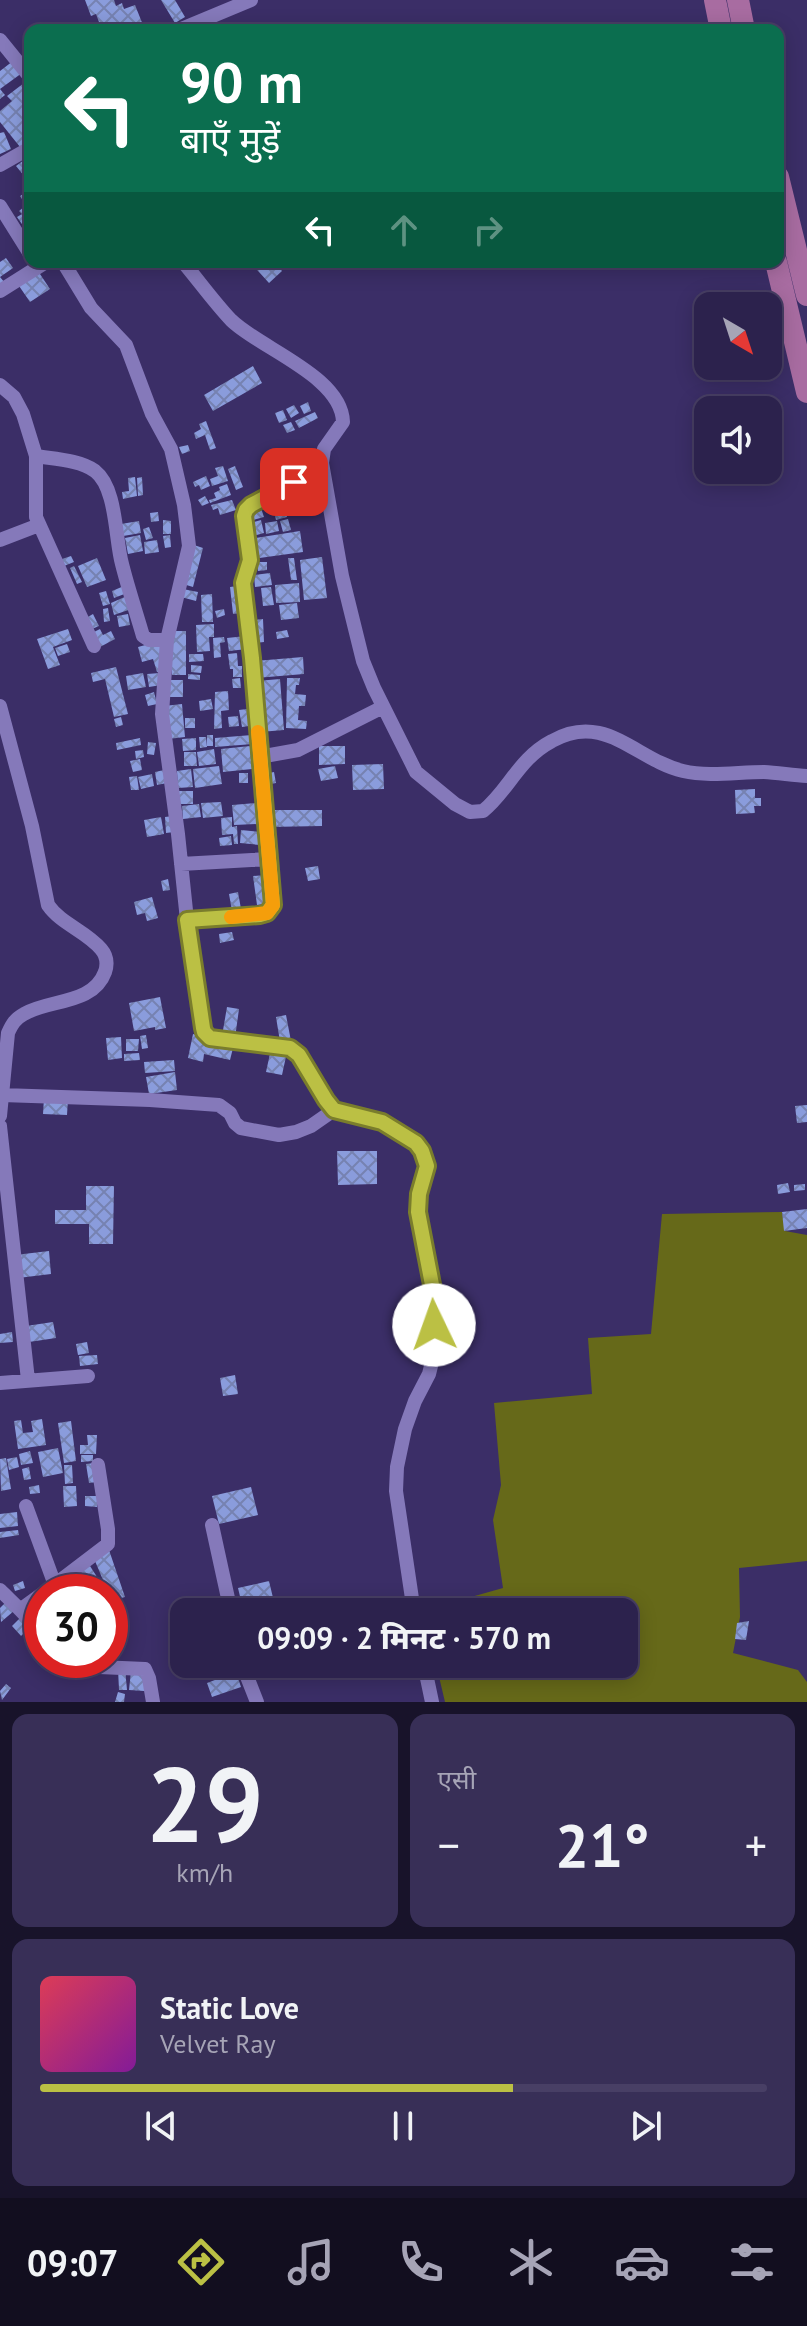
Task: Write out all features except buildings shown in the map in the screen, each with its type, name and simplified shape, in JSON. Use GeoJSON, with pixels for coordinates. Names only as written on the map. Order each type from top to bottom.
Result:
{"type":"FeatureCollection","features":[{"type":"Feature","properties":{"kind":"main road"},"geometry":{"type":"LineString","coordinates":[[715,0],[720,24]]}},
{"type":"Feature","properties":{"kind":"main road"},"geometry":{"type":"LineString","coordinates":[[738,0],[743,24]]}},
{"type":"Feature","properties":{"kind":"main road"},"geometry":{"type":"LineString","coordinates":[[784,201],[807,295]]}},
{"type":"Feature","properties":{"kind":"main road"},"geometry":{"type":"LineString","coordinates":[[777,268],[807,392]]}},
{"type":"Feature","properties":{"kind":"street"},"geometry":{"type":"LineString","coordinates":[[193,24],[251,0]]}},
{"type":"Feature","properties":{"kind":"street"},"geometry":{"type":"LineString","coordinates":[[2,46],[24,70]]}},
{"type":"Feature","properties":{"kind":"street"},"geometry":{"type":"LineString","coordinates":[[0,165],[24,151]]}},
{"type":"Feature","properties":{"kind":"street"},"geometry":{"type":"LineString","coordinates":[[0,206],[24,242]]}},
{"type":"Feature","properties":{"kind":"street"},"geometry":{"type":"LineString","coordinates":[[0,291],[28,268]]}},
{"type":"Feature","properties":{"kind":"street"},"geometry":{"type":"LineString","coordinates":[[67,268],[91,308],[126,345],[152,414],[171,449],[184,505],[189,546],[167,640],[162,714],[203,1028],[210,1038],[290,1048],[334,1110],[392,1127],[416,1143],[426,1158],[418,1212],[434,1295],[434,1354],[429,1374],[405,1429],[397,1467],[396,1491],[412,1598]]}},
{"type":"Feature","properties":{"kind":"street"},"geometry":{"type":"LineString","coordinates":[[188,268],[231,320],[249,335],[315,376],[342,411],[343,422],[324,449],[322,463],[342,576],[363,661],[416,772],[455,804],[477,813],[488,807],[526,759],[552,740],[572,732],[593,731],[617,738],[666,765],[685,771],[807,776]]}},
{"type":"Feature","properties":{"kind":"street"},"geometry":{"type":"LineString","coordinates":[[0,385],[20,405],[36,456],[35,504],[39,525],[94,646]]}},
{"type":"Feature","properties":{"kind":"street"},"geometry":{"type":"LineString","coordinates":[[36,456],[82,465],[102,480],[143,636],[149,640],[167,640]]}},
{"type":"Feature","properties":{"kind":"street"},"geometry":{"type":"LineString","coordinates":[[187,920],[267,913],[273,905],[243,583],[250,560],[244,516],[251,505],[322,463]]}},
{"type":"Feature","properties":{"kind":"street"},"geometry":{"type":"LineString","coordinates":[[0,540],[39,525]]}},
{"type":"Feature","properties":{"kind":"street"},"geometry":{"type":"LineString","coordinates":[[0,706],[32,826],[48,905],[55,915],[96,944],[107,962],[104,976],[83,995],[38,1007],[13,1022],[8,1033],[0,1116]]}},
{"type":"Feature","properties":{"kind":"street"},"geometry":{"type":"LineString","coordinates":[[259,757],[298,750],[383,707]]}},
{"type":"Feature","properties":{"kind":"street"},"geometry":{"type":"LineString","coordinates":[[181,864],[268,859]]}},
{"type":"Feature","properties":{"kind":"street"},"geometry":{"type":"LineString","coordinates":[[2,1095],[219,1105],[230,1113],[241,1128],[279,1135],[311,1126],[334,1110]]}},
{"type":"Feature","properties":{"kind":"street"},"geometry":{"type":"LineString","coordinates":[[0,1126],[28,1380]]}},
{"type":"Feature","properties":{"kind":"street"},"geometry":{"type":"LineString","coordinates":[[0,1383],[88,1376]]}},
{"type":"Feature","properties":{"kind":"street"},"geometry":{"type":"LineString","coordinates":[[69,1574],[108,1544],[98,1465]]}},
{"type":"Feature","properties":{"kind":"street"},"geometry":{"type":"LineString","coordinates":[[26,1506],[43,1574]]}},
{"type":"Feature","properties":{"kind":"street"},"geometry":{"type":"LineString","coordinates":[[212,1525],[228,1598]]}},
{"type":"Feature","properties":{"kind":"street"},"geometry":{"type":"LineString","coordinates":[[0,1590],[24,1614]]}},
{"type":"Feature","properties":{"kind":"street"},"geometry":{"type":"LineString","coordinates":[[20,1610],[24,1607]]}},
{"type":"Feature","properties":{"kind":"street"},"geometry":{"type":"LineString","coordinates":[[128,1668],[145,1669],[153,1702]]}},
{"type":"Feature","properties":{"kind":"street"},"geometry":{"type":"LineString","coordinates":[[248,1678],[257,1702]]}},
{"type":"Feature","properties":{"kind":"street"},"geometry":{"type":"LineString","coordinates":[[427,1678],[432,1702]]}},
{"type":"Feature","properties":{"kind":"shaded area"},"geometry":{"type":"Polygon","coordinates":[[[782,1212],[785,1231],[807,1235],[807,1561],[739,1568],[740,1617],[733,1653],[798,1670],[807,1682],[807,1702],[445,1702],[439,1678],[638,1678],[638,1598],[468,1598],[503,1588],[493,1520],[501,1485],[494,1403],[592,1394],[588,1338],[651,1334],[662,1214],[782,1212]]]}},
{"type":"Feature","properties":{"kind":"slow traffic"},"geometry":{"type":"LineString","coordinates":[[231,917],[260,915],[267,913],[273,905],[258,732]]}},
{"type":"Feature","properties":{"kind":"route"},"geometry":{"type":"LineString","coordinates":[[294,482],[251,505],[244,516],[250,560],[243,583],[273,905],[267,913],[260,915],[187,920],[203,1028],[210,1038],[290,1048],[299,1055],[334,1110],[382,1122],[416,1143],[426,1158],[427,1166],[419,1194],[418,1212],[434,1295],[434,1325]]}}]}
